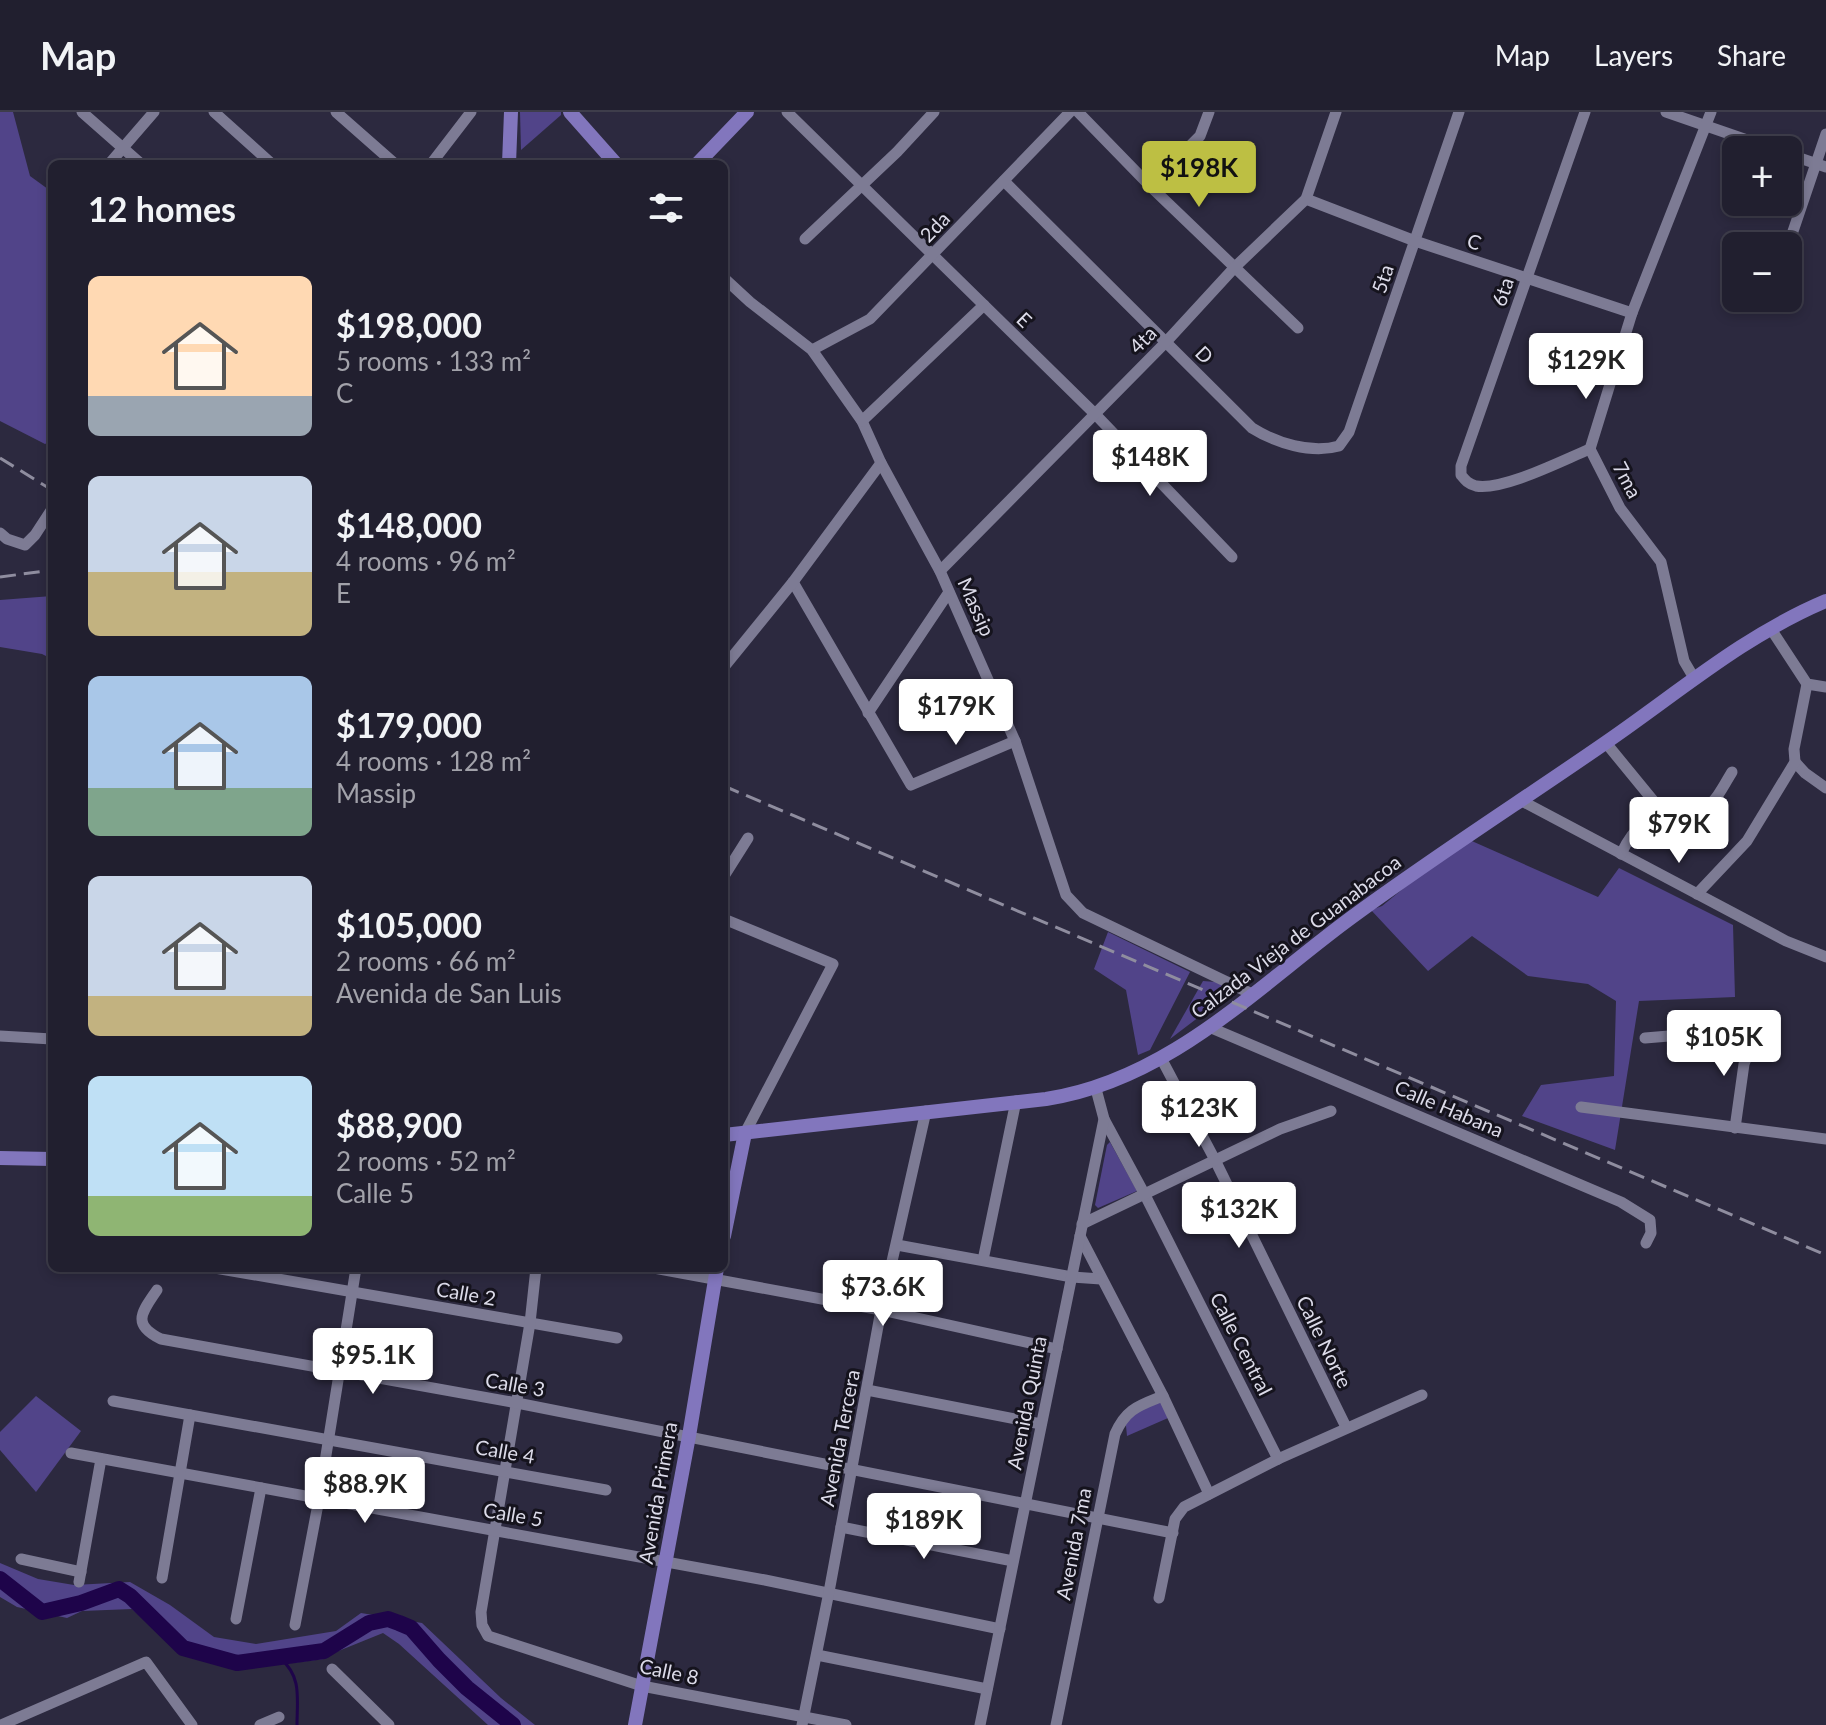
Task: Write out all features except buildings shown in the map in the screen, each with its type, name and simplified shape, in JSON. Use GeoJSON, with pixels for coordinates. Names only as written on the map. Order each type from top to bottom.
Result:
{"type":"FeatureCollection","features":[{"type":"Feature","properties":{"kind":"main road"},"geometry":{"type":"LineString","coordinates":[[509,160],[511,112]]}},
{"type":"Feature","properties":{"kind":"main road"},"geometry":{"type":"LineString","coordinates":[[570,112],[612,160]]}},
{"type":"Feature","properties":{"kind":"main road"},"geometry":{"type":"LineString","coordinates":[[701,160],[747,112]]}},
{"type":"Feature","properties":{"kind":"main road","name":"Calzada Vieja de Guanabacoa"},"geometry":{"type":"LineString","coordinates":[[728,1135],[1069,1095],[1096,1089],[1161,1058],[1209,1027],[1416,871],[1606,743],[1730,652],[1826,601]]}},
{"type":"Feature","properties":{"kind":"main road"},"geometry":{"type":"LineString","coordinates":[[728,1216],[745,1133]]}},
{"type":"Feature","properties":{"kind":"main road"},"geometry":{"type":"LineString","coordinates":[[0,1158],[48,1159]]}},
{"type":"Feature","properties":{"kind":"main road","name":"Avenida Primera"},"geometry":{"type":"LineString","coordinates":[[635,1725],[716,1273]]}},
{"type":"Feature","properties":{"kind":"street"},"geometry":{"type":"LineString","coordinates":[[82,112],[136,160]]}},
{"type":"Feature","properties":{"kind":"street"},"geometry":{"type":"LineString","coordinates":[[112,160],[154,112]]}},
{"type":"Feature","properties":{"kind":"street"},"geometry":{"type":"LineString","coordinates":[[214,112],[268,160]]}},
{"type":"Feature","properties":{"kind":"street"},"geometry":{"type":"LineString","coordinates":[[336,112],[390,160]]}},
{"type":"Feature","properties":{"kind":"street"},"geometry":{"type":"LineString","coordinates":[[434,160],[471,112]]}},
{"type":"Feature","properties":{"kind":"street","name":"E"},"geometry":{"type":"LineString","coordinates":[[787,112],[1095,414],[1232,557]]}},
{"type":"Feature","properties":{"kind":"street"},"geometry":{"type":"LineString","coordinates":[[805,239],[934,112]]}},
{"type":"Feature","properties":{"kind":"street","name":"2da"},"geometry":{"type":"LineString","coordinates":[[812,350],[870,319],[1070,112]]}},
{"type":"Feature","properties":{"kind":"street"},"geometry":{"type":"LineString","coordinates":[[1078,112],[1298,328]]}},
{"type":"Feature","properties":{"kind":"street"},"geometry":{"type":"LineString","coordinates":[[1150,186],[1200,136],[1209,112]]}},
{"type":"Feature","properties":{"kind":"street","name":"4ta"},"geometry":{"type":"LineString","coordinates":[[940,571],[1166,342],[1235,267],[1306,199],[1336,112]]}},
{"type":"Feature","properties":{"kind":"street","name":"5ta"},"geometry":{"type":"LineString","coordinates":[[1330,448],[1339,446],[1349,432],[1459,112]]}},
{"type":"Feature","properties":{"kind":"street","name":"6ta"},"geometry":{"type":"LineString","coordinates":[[1585,112],[1461,466],[1461,475],[1467,483],[1476,486],[1497,486],[1590,449]]}},
{"type":"Feature","properties":{"kind":"street"},"geometry":{"type":"LineString","coordinates":[[1666,112],[1735,136]]}},
{"type":"Feature","properties":{"kind":"street","name":"7ma"},"geometry":{"type":"LineString","coordinates":[[1694,678],[1684,661],[1661,562],[1620,508],[1590,449],[1632,313],[1711,112]]}},
{"type":"Feature","properties":{"kind":"street"},"geometry":{"type":"LineString","coordinates":[[1794,232],[1820,165],[1826,134]]}},
{"type":"Feature","properties":{"kind":"street","name":"D"},"geometry":{"type":"LineString","coordinates":[[1004,181],[1259,433],[1294,445],[1330,448]]}},
{"type":"Feature","properties":{"kind":"street","name":"C"},"geometry":{"type":"LineString","coordinates":[[1306,199],[1415,241],[1632,313]]}},
{"type":"Feature","properties":{"kind":"street","name":"Massip"},"geometry":{"type":"LineString","coordinates":[[728,282],[812,350],[862,421],[881,463],[940,571],[1015,741],[1066,895],[1083,913],[1252,994]]}},
{"type":"Feature","properties":{"kind":"street"},"geometry":{"type":"LineString","coordinates":[[862,421],[984,305]]}},
{"type":"Feature","properties":{"kind":"street"},"geometry":{"type":"LineString","coordinates":[[728,662],[793,582],[881,463]]}},
{"type":"Feature","properties":{"kind":"street"},"geometry":{"type":"LineString","coordinates":[[0,533],[25,545],[48,515]]}},
{"type":"Feature","properties":{"kind":"street"},"geometry":{"type":"LineString","coordinates":[[793,582],[911,785],[1015,741]]}},
{"type":"Feature","properties":{"kind":"street"},"geometry":{"type":"LineString","coordinates":[[868,713],[949,592]]}},
{"type":"Feature","properties":{"kind":"street"},"geometry":{"type":"LineString","coordinates":[[1697,894],[1747,841],[1795,762],[1794,749],[1807,684],[1771,629]]}},
{"type":"Feature","properties":{"kind":"street"},"geometry":{"type":"LineString","coordinates":[[1807,684],[1826,687]]}},
{"type":"Feature","properties":{"kind":"street"},"geometry":{"type":"LineString","coordinates":[[1606,743],[1665,815]]}},
{"type":"Feature","properties":{"kind":"street"},"geometry":{"type":"LineString","coordinates":[[1795,762],[1826,788]]}},
{"type":"Feature","properties":{"kind":"street"},"geometry":{"type":"LineString","coordinates":[[1621,854],[1633,831],[1641,824],[1665,815],[1703,809],[1710,804],[1732,772]]}},
{"type":"Feature","properties":{"kind":"street"},"geometry":{"type":"LineString","coordinates":[[1520,800],[1786,941],[1826,957]]}},
{"type":"Feature","properties":{"kind":"street"},"geometry":{"type":"LineString","coordinates":[[728,870],[748,838]]}},
{"type":"Feature","properties":{"kind":"street"},"geometry":{"type":"LineString","coordinates":[[728,921],[833,964],[745,1133]]}},
{"type":"Feature","properties":{"kind":"street","name":"Calle Habana"},"geometry":{"type":"LineString","coordinates":[[1209,1027],[1621,1202],[1650,1220],[1651,1233],[1646,1243]]}},
{"type":"Feature","properties":{"kind":"street"},"geometry":{"type":"LineString","coordinates":[[1645,1038],[1717,1032],[1754,1039],[1744,1064],[1735,1128]]}},
{"type":"Feature","properties":{"kind":"street"},"geometry":{"type":"LineString","coordinates":[[0,1036],[48,1039]]}},
{"type":"Feature","properties":{"kind":"street","name":"Calle Norte"},"geometry":{"type":"LineString","coordinates":[[1161,1058],[1215,1160],[1346,1427]]}},
{"type":"Feature","properties":{"kind":"street","name":"Avenida Quinta"},"geometry":{"type":"LineString","coordinates":[[980,1725],[1104,1119],[1096,1089]]}},
{"type":"Feature","properties":{"kind":"street"},"geometry":{"type":"LineString","coordinates":[[983,1260],[1016,1101]]}},
{"type":"Feature","properties":{"kind":"street"},"geometry":{"type":"LineString","coordinates":[[1581,1107],[1826,1139]]}},
{"type":"Feature","properties":{"kind":"street","name":"Avenida Tercera"},"geometry":{"type":"LineString","coordinates":[[802,1721],[881,1310],[926,1111]]}},
{"type":"Feature","properties":{"kind":"street"},"geometry":{"type":"LineString","coordinates":[[1209,1494],[1163,1396],[1101,1279],[1081,1230],[1280,1129],[1331,1111]]}},
{"type":"Feature","properties":{"kind":"street","name":"Calle Central"},"geometry":{"type":"LineString","coordinates":[[1104,1119],[1278,1459]]}},
{"type":"Feature","properties":{"kind":"street"},"geometry":{"type":"LineString","coordinates":[[897,1245],[1072,1277],[1101,1279]]}},
{"type":"Feature","properties":{"kind":"street","name":"Calle 2"},"geometry":{"type":"LineString","coordinates":[[237,1272],[617,1338]]}},
{"type":"Feature","properties":{"kind":"street"},"geometry":{"type":"LineString","coordinates":[[295,1625],[356,1272]]}},
{"type":"Feature","properties":{"kind":"street"},"geometry":{"type":"LineString","coordinates":[[495,1530],[530,1323],[536,1272]]}},
{"type":"Feature","properties":{"kind":"street"},"geometry":{"type":"LineString","coordinates":[[716,1273],[1057,1349]]}},
{"type":"Feature","properties":{"kind":"street","name":"Calle 3"},"geometry":{"type":"LineString","coordinates":[[157,1290],[141,1313],[141,1319],[145,1328],[161,1339],[689,1436]]}},
{"type":"Feature","properties":{"kind":"street"},"geometry":{"type":"LineString","coordinates":[[867,1390],[1041,1424]]}},
{"type":"Feature","properties":{"kind":"street"},"geometry":{"type":"LineString","coordinates":[[1159,1598],[1175,1519],[1184,1507],[1346,1427],[1422,1395]]}},
{"type":"Feature","properties":{"kind":"street","name":"Avenida 7ma"},"geometry":{"type":"LineString","coordinates":[[1056,1725],[1115,1434],[1123,1416],[1163,1396]]}},
{"type":"Feature","properties":{"kind":"street","name":"Calle 4"},"geometry":{"type":"LineString","coordinates":[[113,1401],[606,1490]]}},
{"type":"Feature","properties":{"kind":"street"},"geometry":{"type":"LineString","coordinates":[[162,1578],[190,1415]]}},
{"type":"Feature","properties":{"kind":"street"},"geometry":{"type":"LineString","coordinates":[[689,1436],[1173,1533]]}},
{"type":"Feature","properties":{"kind":"street","name":"Calle 5"},"geometry":{"type":"LineString","coordinates":[[71,1453],[829,1592],[1000,1629]]}},
{"type":"Feature","properties":{"kind":"street"},"geometry":{"type":"LineString","coordinates":[[21,1559],[80,1577],[101,1459]]}},
{"type":"Feature","properties":{"kind":"street"},"geometry":{"type":"LineString","coordinates":[[236,1619],[261,1488]]}},
{"type":"Feature","properties":{"kind":"street"},"geometry":{"type":"LineString","coordinates":[[841,1527],[1013,1561]]}},
{"type":"Feature","properties":{"kind":"street","name":"Calle 8"},"geometry":{"type":"LineString","coordinates":[[495,1530],[481,1612],[482,1625],[488,1636],[642,1686],[802,1721],[846,1725]]}},
{"type":"Feature","properties":{"kind":"street"},"geometry":{"type":"LineString","coordinates":[[817,1655],[987,1689]]}},
{"type":"Feature","properties":{"kind":"street"},"geometry":{"type":"LineString","coordinates":[[1,1725],[146,1662],[192,1725]]}},
{"type":"Feature","properties":{"kind":"street"},"geometry":{"type":"LineString","coordinates":[[332,1669],[389,1725]]}},
{"type":"Feature","properties":{"kind":"street"},"geometry":{"type":"LineString","coordinates":[[260,1725],[279,1717]]}},
{"type":"Feature","properties":{"kind":"shaded area"},"geometry":{"type":"Polygon","coordinates":[[[0,112],[13,112],[30,176],[48,189],[48,443],[45,444],[0,421],[0,112]]]}},
{"type":"Feature","properties":{"kind":"shaded area"},"geometry":{"type":"Polygon","coordinates":[[[520,112],[561,112],[561,115],[521,150],[520,112]]]}},
{"type":"Feature","properties":{"kind":"shaded area"},"geometry":{"type":"Polygon","coordinates":[[[48,596],[48,657],[0,647],[0,600],[48,596]]]}},
{"type":"Feature","properties":{"kind":"shaded area"},"geometry":{"type":"Polygon","coordinates":[[[1465,838],[1598,897],[1619,868],[1733,925],[1735,997],[1639,1001],[1615,1150],[1522,1116],[1541,1085],[1614,1076],[1616,1001],[1588,984],[1528,976],[1472,936],[1428,971],[1371,910],[1382,906],[1465,838]]]}},
{"type":"Feature","properties":{"kind":"shaded area"},"geometry":{"type":"Polygon","coordinates":[[[1108,932],[1190,972],[1150,1050],[1138,1055],[1126,990],[1094,969],[1108,932]]]}},
{"type":"Feature","properties":{"kind":"shaded area"},"geometry":{"type":"Polygon","coordinates":[[[1203,981],[1216,982],[1233,991],[1170,1039],[1203,981]]]}},
{"type":"Feature","properties":{"kind":"shaded area"},"geometry":{"type":"Polygon","coordinates":[[[1110,1142],[1137,1191],[1098,1208],[1095,1205],[1110,1142]]]}},
{"type":"Feature","properties":{"kind":"shaded area"},"geometry":{"type":"Polygon","coordinates":[[[36,1396],[81,1431],[36,1492],[0,1450],[0,1432],[36,1396]]]}},
{"type":"Feature","properties":{"kind":"shaded area"},"geometry":{"type":"Polygon","coordinates":[[[1161,1398],[1168,1418],[1127,1436],[1125,1416],[1161,1398]]]}},
{"type":"Feature","properties":{"kind":"shaded area"},"geometry":{"type":"Polygon","coordinates":[[[0,1563],[38,1579],[74,1585],[130,1582],[170,1605],[214,1637],[256,1644],[336,1631],[361,1613],[422,1623],[501,1698],[535,1725],[488,1725],[383,1633],[324,1659],[259,1667],[169,1643],[132,1609],[82,1611],[67,1618],[17,1607],[0,1597],[0,1563]]]}},
{"type":"Feature","properties":{"kind":"waterway"},"geometry":{"type":"LineString","coordinates":[[0,1579],[42,1612],[81,1603],[119,1589],[183,1648],[237,1663],[324,1651],[369,1623],[388,1619],[411,1628],[467,1688],[513,1725]]}},
{"type":"Feature","properties":{"kind":"waterway"},"geometry":{"type":"LineString","coordinates":[[281,1659],[295,1681],[297,1725]]}},
{"type":"Feature","properties":{"kind":"railway"},"geometry":{"type":"LineString","coordinates":[[0,458],[48,488]]}},
{"type":"Feature","properties":{"kind":"railway"},"geometry":{"type":"LineString","coordinates":[[0,577],[48,571]]}},
{"type":"Feature","properties":{"kind":"railway"},"geometry":{"type":"LineString","coordinates":[[728,788],[1826,1255]]}}]}
